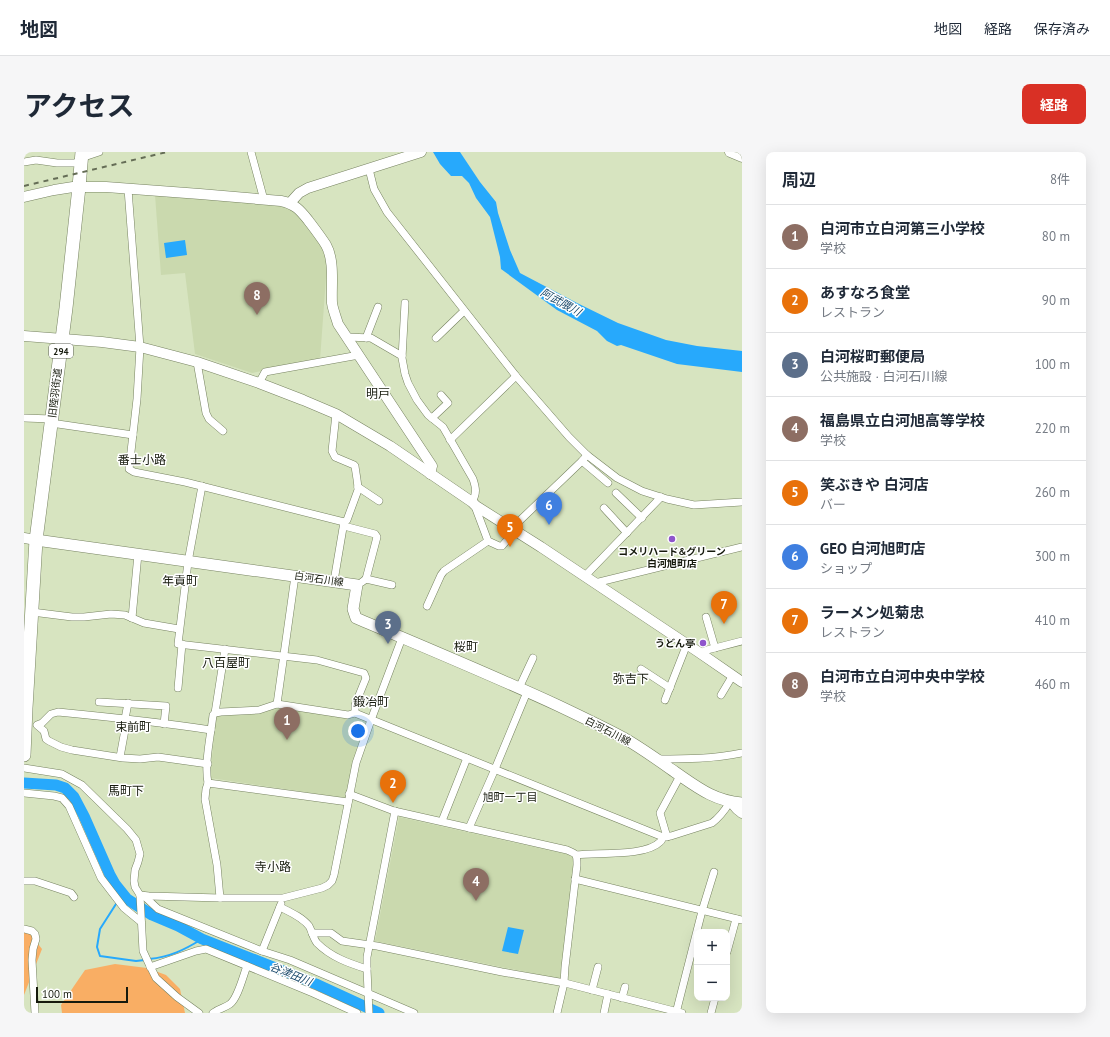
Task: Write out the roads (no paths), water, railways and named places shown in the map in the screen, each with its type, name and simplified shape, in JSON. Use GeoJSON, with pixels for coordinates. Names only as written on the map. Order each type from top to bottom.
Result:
{"type":"FeatureCollection","features":[{"type":"Feature","properties":{"kind":"highway","name":"旧陸羽街道"},"geometry":{"type":"LineString","coordinates":[[30,539],[52,421],[79,187],[81,157]]}},
{"type":"Feature","properties":{"kind":"highway","name":"294"},"geometry":{"type":"LineString","coordinates":[[24,755],[29,724],[25,708],[32,612],[30,539]]}},
{"type":"Feature","properties":{"kind":"main road","name":"白河石川線"},"geometry":{"type":"LineString","coordinates":[[30,539],[295,576],[334,581],[361,582],[353,609],[356,618],[438,652],[623,737],[703,792],[720,800],[735,803]]}},
{"type":"Feature","properties":{"kind":"street"},"geometry":{"type":"LineString","coordinates":[[24,162],[36,160],[57,163],[74,163],[81,157],[99,152]]}},
{"type":"Feature","properties":{"kind":"street"},"geometry":{"type":"LineString","coordinates":[[251,152],[264,200]]}},
{"type":"Feature","properties":{"kind":"street"},"geometry":{"type":"LineString","coordinates":[[290,203],[299,193],[308,188],[421,152]]}},
{"type":"Feature","properties":{"kind":"street"},"geometry":{"type":"LineString","coordinates":[[730,152],[742,157]]}},
{"type":"Feature","properties":{"kind":"street"},"geometry":{"type":"LineString","coordinates":[[370,168],[374,189],[387,212],[516,376],[568,437],[587,455],[617,478],[642,491],[667,500],[694,505],[742,502]]}},
{"type":"Feature","properties":{"kind":"street"},"geometry":{"type":"LineString","coordinates":[[24,197],[54,190],[79,187],[106,187],[290,203],[301,212],[327,246],[331,268],[332,304],[338,324],[432,466],[430,474]]}},
{"type":"Feature","properties":{"kind":"street"},"geometry":{"type":"LineString","coordinates":[[128,189],[140,347],[137,399],[129,470],[202,486],[376,534],[377,537],[361,582],[392,585]]}},
{"type":"Feature","properties":{"kind":"street"},"geometry":{"type":"LineString","coordinates":[[405,303],[402,356],[408,383],[428,415],[443,427],[473,479],[476,495],[474,504],[488,541],[502,546],[514,530],[587,455]]}},
{"type":"Feature","properties":{"kind":"street"},"geometry":{"type":"LineString","coordinates":[[366,338],[378,307]]}},
{"type":"Feature","properties":{"kind":"street"},"geometry":{"type":"LineString","coordinates":[[436,338],[464,311]]}},
{"type":"Feature","properties":{"kind":"street"},"geometry":{"type":"LineString","coordinates":[[24,336],[102,342],[140,347],[197,362],[259,383],[336,414],[390,446],[474,504],[585,576],[742,682]]}},
{"type":"Feature","properties":{"kind":"street"},"geometry":{"type":"LineString","coordinates":[[347,337],[371,338],[402,356]]}},
{"type":"Feature","properties":{"kind":"street"},"geometry":{"type":"LineString","coordinates":[[259,383],[265,372],[359,355]]}},
{"type":"Feature","properties":{"kind":"street"},"geometry":{"type":"LineString","coordinates":[[197,362],[206,413],[209,419],[222,431]]}},
{"type":"Feature","properties":{"kind":"street"},"geometry":{"type":"LineString","coordinates":[[450,440],[516,376]]}},
{"type":"Feature","properties":{"kind":"street"},"geometry":{"type":"LineString","coordinates":[[432,418],[448,403],[441,395]]}},
{"type":"Feature","properties":{"kind":"street"},"geometry":{"type":"LineString","coordinates":[[334,581],[344,524],[347,520],[358,490],[354,464],[335,457],[332,451],[336,414]]}},
{"type":"Feature","properties":{"kind":"street"},"geometry":{"type":"LineString","coordinates":[[24,418],[52,421],[133,435]]}},
{"type":"Feature","properties":{"kind":"street"},"geometry":{"type":"LineString","coordinates":[[582,461],[596,478],[608,483]]}},
{"type":"Feature","properties":{"kind":"street"},"geometry":{"type":"LineString","coordinates":[[202,486],[188,562],[178,644],[317,660],[364,673],[366,678],[355,705],[355,713]]}},
{"type":"Feature","properties":{"kind":"street"},"geometry":{"type":"LineString","coordinates":[[358,487],[379,501]]}},
{"type":"Feature","properties":{"kind":"street"},"geometry":{"type":"LineString","coordinates":[[616,493],[642,518]]}},
{"type":"Feature","properties":{"kind":"street"},"geometry":{"type":"LineString","coordinates":[[585,576],[661,497]]}},
{"type":"Feature","properties":{"kind":"street"},"geometry":{"type":"LineString","coordinates":[[604,508],[627,533]]}},
{"type":"Feature","properties":{"kind":"street"},"geometry":{"type":"LineString","coordinates":[[427,606],[441,574],[488,541]]}},
{"type":"Feature","properties":{"kind":"street"},"geometry":{"type":"LineString","coordinates":[[595,583],[742,547]]}},
{"type":"Feature","properties":{"kind":"street"},"geometry":{"type":"LineString","coordinates":[[132,618],[138,554]]}},
{"type":"Feature","properties":{"kind":"street"},"geometry":{"type":"LineString","coordinates":[[277,704],[295,576]]}},
{"type":"Feature","properties":{"kind":"street"},"geometry":{"type":"LineString","coordinates":[[32,612],[72,617],[111,614],[125,615],[144,623],[179,629]]}},
{"type":"Feature","properties":{"kind":"street"},"geometry":{"type":"LineString","coordinates":[[706,618],[715,648]]}},
{"type":"Feature","properties":{"kind":"street"},"geometry":{"type":"LineString","coordinates":[[142,895],[220,898],[283,898],[322,888],[328,885],[332,880],[335,869],[356,763],[402,638]]}},
{"type":"Feature","properties":{"kind":"street"},"geometry":{"type":"LineString","coordinates":[[700,653],[742,641]]}},
{"type":"Feature","properties":{"kind":"street"},"geometry":{"type":"LineString","coordinates":[[178,688],[182,644]]}},
{"type":"Feature","properties":{"kind":"street"},"geometry":{"type":"LineString","coordinates":[[664,700],[687,644]]}},
{"type":"Feature","properties":{"kind":"street"},"geometry":{"type":"LineString","coordinates":[[220,898],[217,865],[205,800],[208,783],[207,777],[211,730],[225,649]]}},
{"type":"Feature","properties":{"kind":"street"},"geometry":{"type":"LineString","coordinates":[[469,828],[495,769],[523,690],[532,658]]}},
{"type":"Feature","properties":{"kind":"street"},"geometry":{"type":"LineString","coordinates":[[641,669],[670,688]]}},
{"type":"Feature","properties":{"kind":"street"},"geometry":{"type":"LineString","coordinates":[[721,695],[733,675]]}},
{"type":"Feature","properties":{"kind":"street"},"geometry":{"type":"LineString","coordinates":[[99,702],[166,706],[164,724]]}},
{"type":"Feature","properties":{"kind":"street"},"geometry":{"type":"LineString","coordinates":[[120,757],[128,703]]}},
{"type":"Feature","properties":{"kind":"street"},"geometry":{"type":"LineString","coordinates":[[215,713],[259,710],[277,704],[348,715],[355,713],[665,837],[712,822],[735,803],[737,810],[742,813]]}},
{"type":"Feature","properties":{"kind":"street"},"geometry":{"type":"LineString","coordinates":[[29,724],[42,723],[51,714],[58,712],[211,730]]}},
{"type":"Feature","properties":{"kind":"street"},"geometry":{"type":"LineString","coordinates":[[29,724],[44,731],[46,739],[49,741],[61,747],[72,750],[120,757],[140,759],[158,757],[208,764]]}},
{"type":"Feature","properties":{"kind":"street"},"geometry":{"type":"LineString","coordinates":[[656,759],[687,759],[742,753]]}},
{"type":"Feature","properties":{"kind":"street"},"geometry":{"type":"LineString","coordinates":[[442,822],[467,758]]}},
{"type":"Feature","properties":{"kind":"street"},"geometry":{"type":"LineString","coordinates":[[24,768],[62,774],[82,785],[127,829],[136,840],[140,854],[135,870],[135,887],[158,909],[262,951],[290,960],[368,996],[414,1013]]}},
{"type":"Feature","properties":{"kind":"street"},"geometry":{"type":"LineString","coordinates":[[665,837],[660,813],[680,776]]}},
{"type":"Feature","properties":{"kind":"street"},"geometry":{"type":"LineString","coordinates":[[208,783],[348,802]]}},
{"type":"Feature","properties":{"kind":"street"},"geometry":{"type":"LineString","coordinates":[[24,793],[62,798],[69,806],[101,878],[124,908],[141,922]]}},
{"type":"Feature","properties":{"kind":"street"},"geometry":{"type":"LineString","coordinates":[[349,794],[395,811],[567,850],[575,853],[576,855],[634,853],[660,843],[665,837]]}},
{"type":"Feature","properties":{"kind":"street"},"geometry":{"type":"LineString","coordinates":[[369,1013],[366,969],[367,957],[395,811]]}},
{"type":"Feature","properties":{"kind":"street"},"geometry":{"type":"LineString","coordinates":[[557,1013],[564,983],[577,865],[576,855]]}},
{"type":"Feature","properties":{"kind":"street"},"geometry":{"type":"LineString","coordinates":[[312,933],[331,933],[342,941],[369,946],[378,946],[502,972],[564,983],[678,1013],[702,911],[714,872]]}},
{"type":"Feature","properties":{"kind":"street"},"geometry":{"type":"LineString","coordinates":[[575,879],[739,920],[730,944]]}},
{"type":"Feature","properties":{"kind":"street"},"geometry":{"type":"LineString","coordinates":[[24,881],[35,881],[71,894],[74,897]]}},
{"type":"Feature","properties":{"kind":"street"},"geometry":{"type":"LineString","coordinates":[[142,895],[141,922],[143,951],[150,966],[156,978],[177,997],[199,1013]]}},
{"type":"Feature","properties":{"kind":"street"},"geometry":{"type":"LineString","coordinates":[[262,951],[283,898]]}},
{"type":"Feature","properties":{"kind":"street"},"geometry":{"type":"LineString","coordinates":[[280,907],[309,926],[317,943],[335,957],[344,962],[366,969]]}},
{"type":"Feature","properties":{"kind":"street"},"geometry":{"type":"LineString","coordinates":[[24,929],[32,931],[35,934],[36,939],[32,960],[35,1013]]}},
{"type":"Feature","properties":{"kind":"street"},"geometry":{"type":"LineString","coordinates":[[150,966],[206,949],[313,993],[357,1013]]}},
{"type":"Feature","properties":{"kind":"street"},"geometry":{"type":"LineString","coordinates":[[213,1013],[217,1009],[230,1005],[235,998],[247,966]]}},
{"type":"Feature","properties":{"kind":"street"},"geometry":{"type":"LineString","coordinates":[[592,990],[598,967]]}},
{"type":"Feature","properties":{"kind":"street"},"geometry":{"type":"LineString","coordinates":[[622,998],[625,987]]}},
{"type":"Feature","properties":{"kind":"street"},"geometry":{"type":"LineString","coordinates":[[604,1013],[608,994]]}},
{"type":"Feature","properties":{"kind":"street"},"geometry":{"type":"LineString","coordinates":[[711,1013],[714,1001]]}},
{"type":"Feature","properties":{"kind":"water","name":"阿武隈川"},"geometry":{"type":"Polygon","coordinates":[[[433,152],[460,152],[480,182],[496,202],[510,250],[520,273],[618,323],[666,340],[697,346],[742,351],[742,372],[677,364],[621,345],[617,346],[607,341],[597,331],[557,310],[501,269],[500,257],[490,217],[476,198],[469,183],[462,176],[451,176],[440,164],[433,152]]]}},
{"type":"Feature","properties":{"kind":"water"},"geometry":{"type":"Polygon","coordinates":[[[185,240],[187,255],[166,258],[164,243],[185,240]]]}},
{"type":"Feature","properties":{"kind":"water"},"geometry":{"type":"Polygon","coordinates":[[[508,927],[524,930],[518,954],[502,951],[508,927]]]}},
{"type":"Feature","properties":{"kind":"waterway","name":"谷津田川"},"geometry":{"type":"LineString","coordinates":[[24,783],[56,785],[65,788],[74,797],[110,875],[127,899],[152,915],[178,926],[202,939],[316,984],[379,1013]]}},
{"type":"Feature","properties":{"kind":"waterway","name":"谷津田川"},"geometry":{"type":"LineString","coordinates":[[124,895],[116,904],[100,929],[97,947],[100,956],[136,961],[145,960]]}},
{"type":"Feature","properties":{"kind":"waterway","name":"谷津田川"},"geometry":{"type":"LineString","coordinates":[[149,959],[164,957],[202,939]]}},
{"type":"Feature","properties":{"kind":"railway"},"geometry":{"type":"LineString","coordinates":[[24,186],[167,152]]}},
{"type":"Feature","properties":{"kind":"place","name":"白河市立白河中央中学校"},"geometry":{"type":"Point","coordinates":[257,315]}},
{"type":"Feature","properties":{"kind":"place","name":"GEO 白河旭町店"},"geometry":{"type":"Point","coordinates":[549,525]}},
{"type":"Feature","properties":{"kind":"place","name":"コメリハード&グリーン 白河旭町店"},"geometry":{"type":"Point","coordinates":[672,539]}},
{"type":"Feature","properties":{"kind":"place","name":"笑ぶきや 白河店"},"geometry":{"type":"Point","coordinates":[510,547]}},
{"type":"Feature","properties":{"kind":"place","name":"ラーメン処菊忠"},"geometry":{"type":"Point","coordinates":[724,624]}},
{"type":"Feature","properties":{"kind":"place","name":"うどん亭"},"geometry":{"type":"Point","coordinates":[703,643]}},
{"type":"Feature","properties":{"kind":"place","name":"白河桜町郵便局"},"geometry":{"type":"Point","coordinates":[388,644]}},
{"type":"Feature","properties":{"kind":"place","name":"白河市立白河第三小学校"},"geometry":{"type":"Point","coordinates":[287,740]}},
{"type":"Feature","properties":{"kind":"place","name":"あすなろ食堂"},"geometry":{"type":"Point","coordinates":[393,803]}},
{"type":"Feature","properties":{"kind":"place","name":"福島県立白河旭高等学校"},"geometry":{"type":"Point","coordinates":[476,901]}},
{"type":"Feature","properties":{"kind":"district","name":"明戸"},"geometry":{"type":"Point","coordinates":[378,393]}},
{"type":"Feature","properties":{"kind":"district","name":"番士小路"},"geometry":{"type":"Point","coordinates":[142,459]}},
{"type":"Feature","properties":{"kind":"district","name":"年貢町"},"geometry":{"type":"Point","coordinates":[180,580]}},
{"type":"Feature","properties":{"kind":"district","name":"桜町"},"geometry":{"type":"Point","coordinates":[466,646]}},
{"type":"Feature","properties":{"kind":"district","name":"八百屋町"},"geometry":{"type":"Point","coordinates":[226,662]}},
{"type":"Feature","properties":{"kind":"district","name":"弥吉下"},"geometry":{"type":"Point","coordinates":[631,678]}},
{"type":"Feature","properties":{"kind":"district","name":"鍛冶町"},"geometry":{"type":"Point","coordinates":[371,701]}},
{"type":"Feature","properties":{"kind":"district","name":"束前町"},"geometry":{"type":"Point","coordinates":[133,726]}},
{"type":"Feature","properties":{"kind":"district","name":"馬町下"},"geometry":{"type":"Point","coordinates":[126,790]}},
{"type":"Feature","properties":{"kind":"district","name":"旭町一丁目"},"geometry":{"type":"Point","coordinates":[510,797]}},
{"type":"Feature","properties":{"kind":"district","name":"寺小路"},"geometry":{"type":"Point","coordinates":[273,866]}}]}
